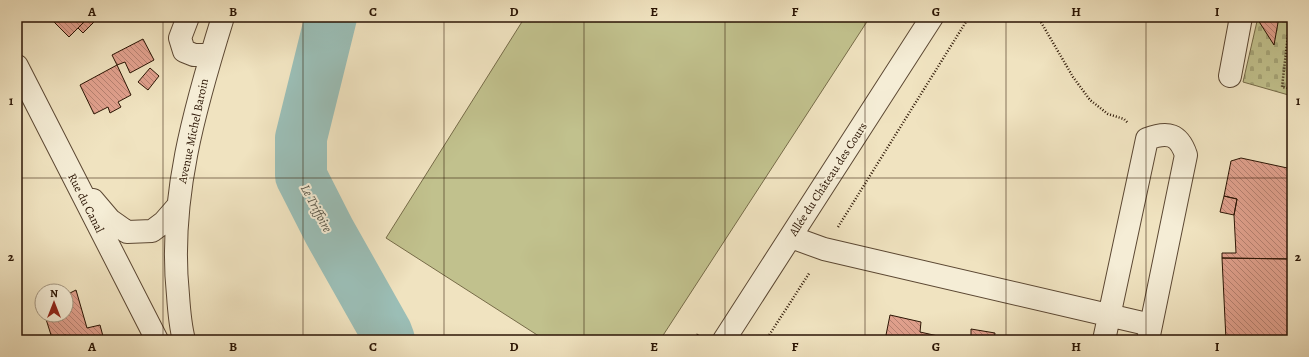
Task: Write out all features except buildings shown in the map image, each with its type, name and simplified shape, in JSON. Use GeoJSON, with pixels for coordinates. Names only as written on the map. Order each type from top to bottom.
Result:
{"type":"FeatureCollection","features":[{"type":"Feature","properties":{"kind":"street"},"geometry":{"type":"LineString","coordinates":[[188,17],[180,38],[184,51],[194,55],[211,55]]}},
{"type":"Feature","properties":{"kind":"street","name":"Avenue Michel Baroin"},"geometry":{"type":"LineString","coordinates":[[184,340],[181,329],[175,266],[177,207],[185,161],[204,76],[223,17]]}},
{"type":"Feature","properties":{"kind":"street","name":"Allée du Château des Cours"},"geometry":{"type":"LineString","coordinates":[[724,340],[932,17]]}},
{"type":"Feature","properties":{"kind":"street"},"geometry":{"type":"LineString","coordinates":[[1230,76],[1241,17]]}},
{"type":"Feature","properties":{"kind":"street","name":"Rue du Canal"},"geometry":{"type":"LineString","coordinates":[[17,66],[157,340]]}},
{"type":"Feature","properties":{"kind":"street"},"geometry":{"type":"LineString","coordinates":[[791,237],[824,249],[1109,315],[1149,332],[1186,155],[1181,142],[1172,135],[1158,135],[1147,138],[1109,315],[1104,340]]}},
{"type":"Feature","properties":{"kind":"street"},"geometry":{"type":"LineString","coordinates":[[72,176],[110,220],[127,232],[152,231],[164,222],[177,207]]}},
{"type":"Feature","properties":{"kind":"path"},"geometry":{"type":"LineString","coordinates":[[766,340],[969,17]]}},
{"type":"Feature","properties":{"kind":"path"},"geometry":{"type":"LineString","coordinates":[[1038,17],[1073,77],[1090,100],[1108,114],[1124,119],[1147,138]]}},
{"type":"Feature","properties":{"kind":"path"},"geometry":{"type":"LineString","coordinates":[[1290,17],[1282,87],[1292,89]]}},
{"type":"Feature","properties":{"kind":"green space"},"geometry":{"type":"Polygon","coordinates":[[[525,17],[870,17],[660,340],[545,340],[386,238],[525,17]]]}},
{"type":"Feature","properties":{"kind":"green space"},"geometry":{"type":"Polygon","coordinates":[[[1258,17],[1292,17],[1292,96],[1243,82],[1258,17]]]}},
{"type":"Feature","properties":{"kind":"waterway","name":"Le Triffoire"},"geometry":{"type":"LineString","coordinates":[[331,17],[301,138],[301,176],[329,231],[386,332],[389,340]]}}]}
